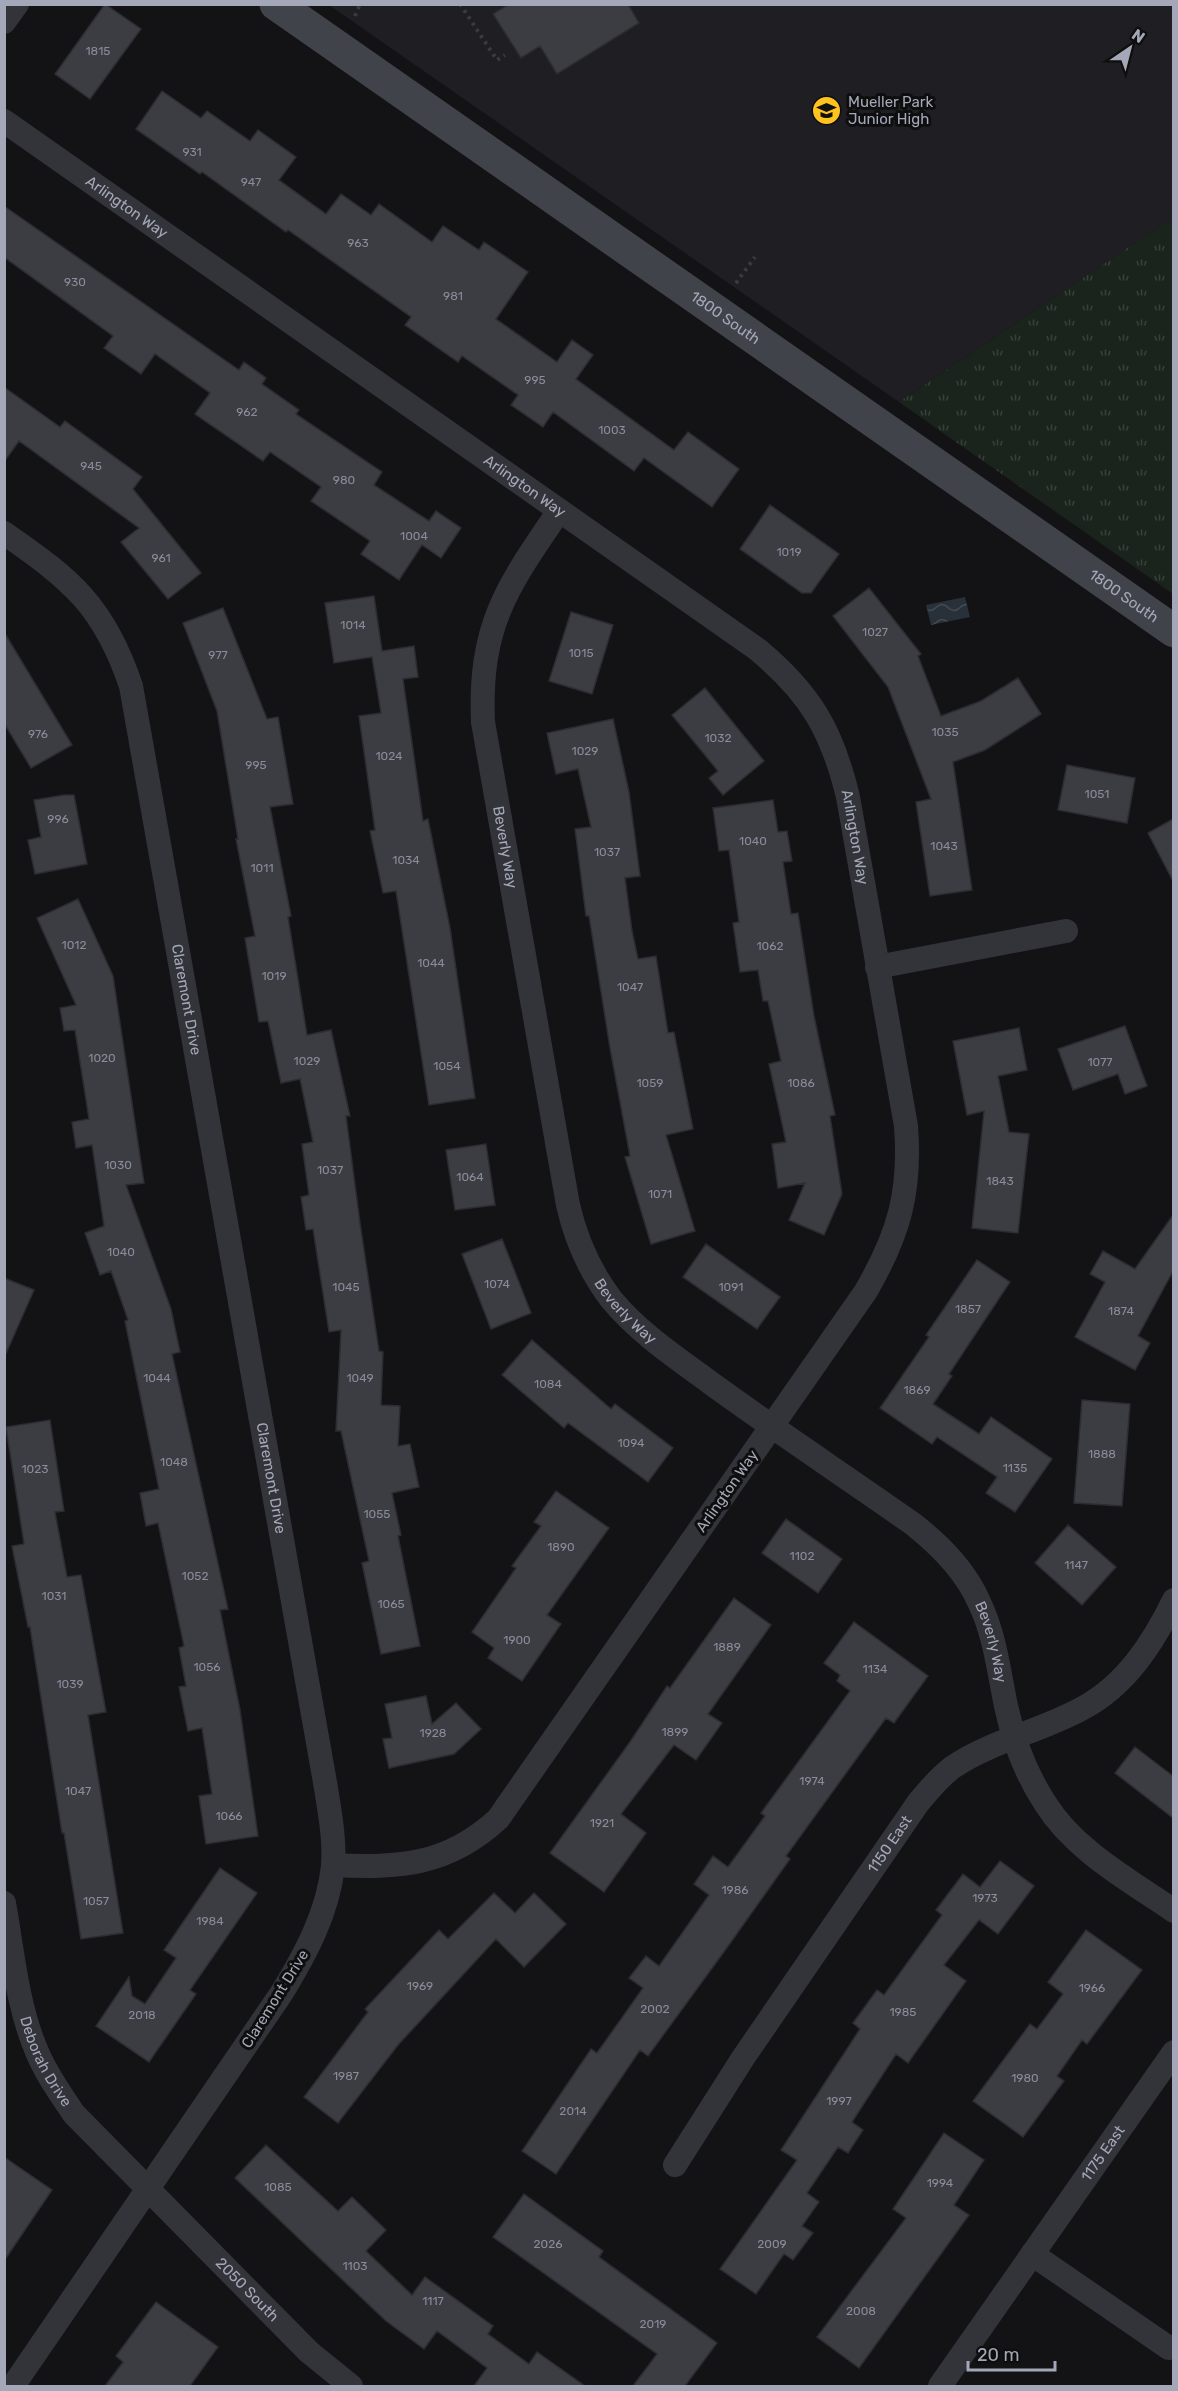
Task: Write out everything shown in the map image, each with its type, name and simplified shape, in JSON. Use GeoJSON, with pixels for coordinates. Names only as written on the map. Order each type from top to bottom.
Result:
{"type":"FeatureCollection","features":[{"type":"Feature","properties":{"kind":"main road","name":"1800 South"},"geometry":{"type":"LineString","coordinates":[[276,4],[1173,631]]}},
{"type":"Feature","properties":{"kind":"street"},"geometry":{"type":"LineString","coordinates":[[4,22],[17,4]]}},
{"type":"Feature","properties":{"kind":"street","name":"Arlington Way"},"geometry":{"type":"LineString","coordinates":[[4,121],[757,649],[780,668],[817,713],[831,738],[841,766],[906,1126],[907,1183],[892,1239],[866,1291],[498,1819],[479,1837],[455,1851],[426,1860],[396,1866],[333,1865]]}},
{"type":"Feature","properties":{"kind":"street","name":"Beverly Way"},"geometry":{"type":"LineString","coordinates":[[559,511],[511,583],[496,615],[486,650],[482,686],[483,722],[574,1230],[596,1278],[630,1320],[652,1339],[772,1426],[914,1524],[934,1540],[952,1560],[968,1580],[980,1603],[989,1628],[1014,1738],[1045,1803],[1089,1849],[1173,1911]]}},
{"type":"Feature","properties":{"kind":"street","name":"Claremont Drive"},"geometry":{"type":"LineString","coordinates":[[4,533],[66,578],[87,601],[106,627],[116,646],[131,686],[326,1788],[332,1826],[333,1865],[328,1899],[300,1964],[13,2386]]}},
{"type":"Feature","properties":{"kind":"street"},"geometry":{"type":"LineString","coordinates":[[877,967],[1066,932]]}},
{"type":"Feature","properties":{"kind":"street","name":"1150 East"},"geometry":{"type":"LineString","coordinates":[[675,2165],[743,2058],[935,1783],[954,1767],[1014,1738],[1048,1726],[1085,1707],[1115,1686],[1137,1661],[1160,1628],[1173,1600]]}},
{"type":"Feature","properties":{"kind":"street","name":"Deborah Drive"},"geometry":{"type":"LineString","coordinates":[[4,1903],[26,2021],[38,2054],[54,2085],[74,2114],[147,2190]]}},
{"type":"Feature","properties":{"kind":"street","name":"1175 East"},"geometry":{"type":"LineString","coordinates":[[940,2386],[1173,2052]]}},
{"type":"Feature","properties":{"kind":"street","name":"2050 South"},"geometry":{"type":"LineString","coordinates":[[147,2190],[309,2352],[351,2386]]}},
{"type":"Feature","properties":{"kind":"street"},"geometry":{"type":"LineString","coordinates":[[1032,2254],[1169,2348]]}},
{"type":"Feature","properties":{"kind":"path"},"geometry":{"type":"LineString","coordinates":[[355,16],[360,4]]}},
{"type":"Feature","properties":{"kind":"path"},"geometry":{"type":"LineString","coordinates":[[460,4],[497,60],[505,55]]}},
{"type":"Feature","properties":{"kind":"path"},"geometry":{"type":"LineString","coordinates":[[736,283],[755,257]]}},
{"type":"Feature","properties":{"kind":"shaded area","name":"Mueller Park Junior High"},"geometry":{"type":"Polygon","coordinates":[[[329,5],[1173,5],[1173,217],[899,402],[329,5]]]}},
{"type":"Feature","properties":{"kind":"green space"},"geometry":{"type":"Polygon","coordinates":[[[1173,217],[1173,594],[899,402],[1173,217]]]}},
{"type":"Feature","properties":{"kind":"water"},"geometry":{"type":"Polygon","coordinates":[[[965,597],[970,617],[931,625],[926,605],[965,597]]]}},
{"type":"Feature","properties":{"kind":"building"},"geometry":{"type":"Polygon","coordinates":[[[105,4],[141,29],[90,99],[55,74],[105,4]]]}},
{"type":"Feature","properties":{"kind":"building"},"geometry":{"type":"Polygon","coordinates":[[[509,4],[628,4],[639,23],[557,74],[540,46],[521,58],[493,14],[509,4]]]}},
{"type":"Feature","properties":{"kind":"building"},"geometry":{"type":"Polygon","coordinates":[[[162,91],[201,118],[207,111],[250,141],[258,130],[296,157],[279,180],[326,214],[341,194],[371,215],[379,204],[432,242],[443,226],[479,250],[484,242],[528,272],[496,319],[557,362],[572,340],[593,355],[576,379],[674,450],[688,432],[739,469],[712,507],[644,458],[634,471],[553,412],[543,427],[511,405],[518,395],[462,356],[458,362],[405,325],[411,317],[288,230],[286,232],[202,172],[200,174],[136,129],[162,91]]]}},
{"type":"Feature","properties":{"kind":"building"},"geometry":{"type":"Polygon","coordinates":[[[4,206],[239,370],[244,362],[266,378],[262,384],[299,410],[296,414],[382,472],[374,485],[429,521],[436,511],[461,528],[441,558],[422,545],[399,580],[361,554],[370,541],[311,501],[321,487],[270,452],[263,461],[195,414],[210,393],[155,354],[141,374],[104,348],[113,336],[4,257],[4,206]]]}},
{"type":"Feature","properties":{"kind":"building"},"geometry":{"type":"Polygon","coordinates":[[[4,387],[60,427],[65,421],[142,477],[133,489],[201,573],[168,599],[121,542],[139,528],[19,441],[4,462],[4,387]]]}},
{"type":"Feature","properties":{"kind":"building"},"geometry":{"type":"Polygon","coordinates":[[[770,505],[839,554],[811,593],[802,593],[740,549],[770,505]]]}},
{"type":"Feature","properties":{"kind":"building"},"geometry":{"type":"Polygon","coordinates":[[[869,588],[921,654],[918,656],[941,716],[981,701],[1018,678],[1041,714],[985,750],[953,762],[972,890],[930,896],[916,802],[931,799],[888,687],[833,616],[869,588]]]}},
{"type":"Feature","properties":{"kind":"building"},"geometry":{"type":"Polygon","coordinates":[[[374,596],[382,651],[414,646],[418,677],[403,679],[423,821],[428,819],[450,928],[475,1098],[429,1105],[396,891],[383,893],[370,831],[375,830],[359,716],[381,713],[372,657],[334,663],[325,603],[374,596]]]}},
{"type":"Feature","properties":{"kind":"building"},"geometry":{"type":"Polygon","coordinates":[[[223,608],[267,719],[278,717],[293,804],[270,807],[291,916],[288,917],[307,1035],[331,1030],[350,1116],[346,1116],[360,1223],[379,1351],[383,1352],[381,1405],[400,1406],[398,1446],[410,1444],[419,1487],[392,1493],[401,1535],[398,1536],[420,1646],[381,1654],[362,1563],[369,1561],[341,1431],[336,1431],[341,1330],[329,1332],[313,1229],[306,1230],[301,1197],[309,1195],[302,1144],[313,1142],[300,1079],[281,1083],[268,1021],[259,1022],[245,938],[255,936],[236,839],[238,839],[217,711],[183,623],[223,608]]]}},
{"type":"Feature","properties":{"kind":"building"},"geometry":{"type":"Polygon","coordinates":[[[571,612],[613,625],[592,694],[549,681],[571,612]]]}},
{"type":"Feature","properties":{"kind":"building"},"geometry":{"type":"Polygon","coordinates":[[[4,632],[72,745],[31,768],[4,723],[4,632]]]}},
{"type":"Feature","properties":{"kind":"building"},"geometry":{"type":"Polygon","coordinates":[[[705,688],[764,761],[723,795],[709,778],[718,771],[672,715],[705,688]]]}},
{"type":"Feature","properties":{"kind":"building"},"geometry":{"type":"Polygon","coordinates":[[[613,719],[629,792],[640,876],[625,878],[632,931],[638,959],[656,956],[668,1033],[674,1032],[693,1129],[666,1135],[695,1231],[651,1244],[625,1157],[630,1156],[589,916],[586,916],[575,829],[591,827],[578,769],[556,774],[547,733],[613,719]]]}},
{"type":"Feature","properties":{"kind":"building"},"geometry":{"type":"Polygon","coordinates":[[[1067,765],[1135,778],[1127,823],[1058,810],[1067,765]]]}},
{"type":"Feature","properties":{"kind":"building"},"geometry":{"type":"Polygon","coordinates":[[[74,795],[87,864],[35,874],[28,840],[41,837],[34,800],[74,795]]]}},
{"type":"Feature","properties":{"kind":"building"},"geometry":{"type":"Polygon","coordinates":[[[773,800],[778,832],[787,831],[792,861],[783,862],[791,914],[798,913],[814,1016],[835,1115],[830,1116],[842,1194],[824,1235],[789,1220],[805,1183],[778,1188],[772,1144],[786,1142],[769,1064],[781,1061],[768,1001],[763,1001],[758,970],[740,972],[733,923],[739,922],[729,850],[719,851],[713,808],[773,800]]]}},
{"type":"Feature","properties":{"kind":"building"},"geometry":{"type":"Polygon","coordinates":[[[1173,819],[1173,881],[1148,833],[1173,819]]]}},
{"type":"Feature","properties":{"kind":"building"},"geometry":{"type":"Polygon","coordinates":[[[78,899],[113,976],[144,1183],[126,1185],[171,1309],[180,1352],[172,1354],[228,1609],[220,1610],[240,1710],[258,1836],[206,1844],[199,1796],[212,1794],[202,1728],[188,1731],[179,1687],[186,1686],[179,1648],[184,1646],[158,1523],[146,1526],[140,1493],[159,1489],[125,1321],[128,1320],[111,1271],[100,1275],[85,1233],[104,1226],[92,1145],[76,1148],[72,1122],[89,1119],[75,1030],[64,1031],[60,1008],[76,1005],[37,918],[78,899]]]}},
{"type":"Feature","properties":{"kind":"building"},"geometry":{"type":"Polygon","coordinates":[[[1125,1026],[1147,1086],[1125,1094],[1118,1074],[1073,1090],[1058,1049],[1125,1026]]]}},
{"type":"Feature","properties":{"kind":"building"},"geometry":{"type":"Polygon","coordinates":[[[1019,1028],[1027,1070],[998,1076],[1009,1132],[1029,1134],[1018,1233],[972,1228],[984,1111],[967,1115],[953,1041],[1019,1028]]]}},
{"type":"Feature","properties":{"kind":"building"},"geometry":{"type":"Polygon","coordinates":[[[486,1144],[495,1205],[455,1210],[446,1150],[486,1144]]]}},
{"type":"Feature","properties":{"kind":"building"},"geometry":{"type":"Polygon","coordinates":[[[1173,1215],[1173,1271],[1138,1336],[1150,1343],[1135,1370],[1075,1337],[1105,1282],[1090,1274],[1103,1251],[1135,1269],[1173,1215]]]}},
{"type":"Feature","properties":{"kind":"building"},"geometry":{"type":"Polygon","coordinates":[[[502,1239],[531,1313],[491,1329],[462,1254],[502,1239]]]}},
{"type":"Feature","properties":{"kind":"building"},"geometry":{"type":"Polygon","coordinates":[[[706,1244],[780,1297],[757,1329],[683,1277],[706,1244]]]}},
{"type":"Feature","properties":{"kind":"building"},"geometry":{"type":"Polygon","coordinates":[[[977,1260],[1010,1282],[949,1374],[952,1376],[933,1404],[979,1434],[991,1417],[1052,1459],[1015,1512],[986,1493],[997,1477],[937,1437],[932,1444],[880,1408],[929,1337],[926,1335],[977,1260]]]}},
{"type":"Feature","properties":{"kind":"building"},"geometry":{"type":"Polygon","coordinates":[[[4,1278],[34,1290],[4,1358],[4,1278]]]}},
{"type":"Feature","properties":{"kind":"building"},"geometry":{"type":"Polygon","coordinates":[[[532,1340],[611,1409],[615,1404],[673,1448],[648,1482],[568,1423],[564,1428],[502,1375],[532,1340]]]}},
{"type":"Feature","properties":{"kind":"building"},"geometry":{"type":"Polygon","coordinates":[[[1082,1400],[1130,1404],[1122,1506],[1074,1503],[1082,1400]]]}},
{"type":"Feature","properties":{"kind":"building"},"geometry":{"type":"Polygon","coordinates":[[[50,1420],[64,1511],[55,1512],[67,1577],[81,1575],[106,1712],[88,1715],[123,1933],[81,1939],[30,1627],[28,1627],[12,1546],[24,1544],[6,1427],[50,1420]]]}},
{"type":"Feature","properties":{"kind":"building"},"geometry":{"type":"Polygon","coordinates":[[[556,1491],[609,1528],[547,1615],[561,1624],[522,1681],[488,1658],[494,1648],[472,1632],[516,1568],[512,1566],[541,1526],[534,1522],[556,1491]]]}},
{"type":"Feature","properties":{"kind":"building"},"geometry":{"type":"Polygon","coordinates":[[[786,1519],[842,1559],[818,1593],[762,1553],[786,1519]]]}},
{"type":"Feature","properties":{"kind":"building"},"geometry":{"type":"Polygon","coordinates":[[[1068,1525],[1116,1567],[1082,1605],[1035,1563],[1068,1525]]]}},
{"type":"Feature","properties":{"kind":"building"},"geometry":{"type":"Polygon","coordinates":[[[734,1598],[771,1625],[708,1714],[722,1723],[696,1760],[674,1745],[621,1814],[646,1833],[604,1892],[550,1853],[630,1742],[667,1686],[670,1688],[734,1598]]]}},
{"type":"Feature","properties":{"kind":"building"},"geometry":{"type":"Polygon","coordinates":[[[854,1622],[928,1676],[894,1723],[886,1718],[786,1856],[790,1859],[726,1949],[648,2056],[640,2050],[556,2174],[522,2151],[591,2049],[597,2053],[643,1988],[629,1978],[646,1956],[659,1966],[709,1895],[694,1884],[713,1856],[728,1867],[765,1816],[761,1813],[850,1691],[837,1681],[840,1675],[824,1663],[854,1622]]]}},
{"type":"Feature","properties":{"kind":"building"},"geometry":{"type":"Polygon","coordinates":[[[426,1696],[432,1724],[456,1703],[481,1729],[454,1754],[389,1768],[383,1739],[392,1738],[385,1704],[426,1696]]]}},
{"type":"Feature","properties":{"kind":"building"},"geometry":{"type":"Polygon","coordinates":[[[1135,1747],[1173,1776],[1173,1818],[1115,1773],[1135,1747]]]}},
{"type":"Feature","properties":{"kind":"building"},"geometry":{"type":"Polygon","coordinates":[[[1000,1861],[1034,1886],[998,1934],[979,1920],[944,1965],[966,1981],[908,2063],[896,2054],[852,2122],[863,2130],[848,2153],[838,2147],[807,2193],[819,2202],[802,2226],[813,2233],[793,2260],[784,2254],[756,2294],[720,2269],[797,2160],[781,2150],[860,2029],[853,2023],[877,1990],[884,1995],[942,1915],[936,1910],[963,1874],[980,1887],[1000,1861]]]}},
{"type":"Feature","properties":{"kind":"building"},"geometry":{"type":"Polygon","coordinates":[[[220,1868],[257,1893],[190,1990],[196,1994],[149,2062],[96,2026],[129,1977],[132,1996],[145,2004],[176,1958],[164,1950],[220,1868]]]}},
{"type":"Feature","properties":{"kind":"building"},"geometry":{"type":"Polygon","coordinates":[[[494,1893],[515,1913],[534,1893],[566,1924],[524,1967],[496,1939],[398,2045],[338,2123],[304,2097],[368,2012],[365,2009],[439,1930],[448,1939],[494,1893]]]}},
{"type":"Feature","properties":{"kind":"building"},"geometry":{"type":"Polygon","coordinates":[[[1086,1930],[1142,1970],[1087,2044],[1082,2040],[1057,2076],[1064,2081],[1023,2137],[973,2101],[1030,2024],[1037,2029],[1063,1994],[1048,1982],[1086,1930]]]}},
{"type":"Feature","properties":{"kind":"building"},"geometry":{"type":"Polygon","coordinates":[[[944,2133],[984,2160],[954,2205],[969,2215],[859,2368],[817,2337],[906,2218],[893,2209],[944,2133]]]}},
{"type":"Feature","properties":{"kind":"building"},"geometry":{"type":"Polygon","coordinates":[[[266,2145],[338,2211],[352,2197],[386,2230],[366,2251],[412,2295],[425,2277],[493,2326],[488,2334],[529,2364],[537,2352],[585,2386],[474,2386],[487,2368],[437,2331],[424,2349],[386,2321],[235,2178],[266,2145]]]}},
{"type":"Feature","properties":{"kind":"building"},"geometry":{"type":"Polygon","coordinates":[[[4,2157],[52,2190],[4,2261],[4,2157]]]}},
{"type":"Feature","properties":{"kind":"building"},"geometry":{"type":"Polygon","coordinates":[[[524,2194],[603,2251],[599,2257],[717,2343],[685,2386],[633,2386],[657,2354],[493,2237],[524,2194]]]}},
{"type":"Feature","properties":{"kind":"building"},"geometry":{"type":"Polygon","coordinates":[[[156,2302],[218,2347],[190,2386],[105,2386],[123,2362],[116,2356],[156,2302]]]}},
{"type":"Feature","properties":{"kind":"place","name":"Mueller Park Junior High"},"geometry":{"type":"Point","coordinates":[827,111]}}]}
